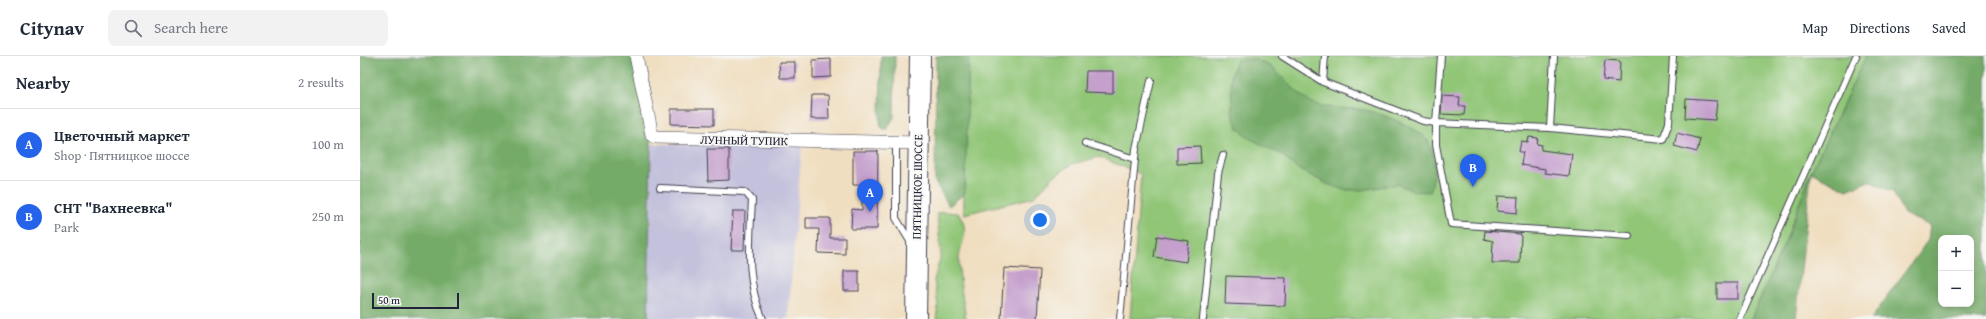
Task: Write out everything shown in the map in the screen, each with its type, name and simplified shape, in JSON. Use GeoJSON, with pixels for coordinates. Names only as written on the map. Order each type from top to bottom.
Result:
{"type":"FeatureCollection","features":[{"type":"Feature","properties":{"kind":"main road","name":"ПЯТНИЦКОЕ ШОССЕ"},"geometry":{"type":"LineString","coordinates":[[916,319],[920,56]]}},
{"type":"Feature","properties":{"kind":"street","name":"ЛУННЫЙ ТУПИК"},"geometry":{"type":"LineString","coordinates":[[636,56],[652,135],[655,137],[918,143]]}},
{"type":"Feature","properties":{"kind":"lane"},"geometry":{"type":"LineString","coordinates":[[1282,56],[1323,82],[1423,121],[1436,123],[1550,128],[1663,139],[1669,123],[1673,56]]}},
{"type":"Feature","properties":{"kind":"lane"},"geometry":{"type":"LineString","coordinates":[[1323,82],[1325,56]]}},
{"type":"Feature","properties":{"kind":"lane"},"geometry":{"type":"LineString","coordinates":[[1441,56],[1436,123],[1436,145],[1451,224],[1629,236]]}},
{"type":"Feature","properties":{"kind":"lane"},"geometry":{"type":"LineString","coordinates":[[1550,128],[1554,56]]}},
{"type":"Feature","properties":{"kind":"lane"},"geometry":{"type":"LineString","coordinates":[[1740,319],[1856,56]]}},
{"type":"Feature","properties":{"kind":"lane"},"geometry":{"type":"LineString","coordinates":[[1120,319],[1135,159],[1151,81]]}},
{"type":"Feature","properties":{"kind":"lane"},"geometry":{"type":"LineString","coordinates":[[896,142],[896,218],[916,252]]}},
{"type":"Feature","properties":{"kind":"lane"},"geometry":{"type":"LineString","coordinates":[[1085,143],[1135,159]]}},
{"type":"Feature","properties":{"kind":"lane"},"geometry":{"type":"LineString","coordinates":[[1203,319],[1218,173],[1223,155]]}},
{"type":"Feature","properties":{"kind":"lane"},"geometry":{"type":"LineString","coordinates":[[660,188],[745,192],[752,200],[750,248],[752,280],[756,305],[763,319]]}},
{"type":"Feature","properties":{"kind":"shaded area"},"geometry":{"type":"Polygon","coordinates":[[[651,144],[802,145],[788,319],[648,319],[651,144]]]}},
{"type":"Feature","properties":{"kind":"green space"},"geometry":{"type":"Polygon","coordinates":[[[360,56],[641,56],[651,144],[648,319],[360,319],[360,56]]]}},
{"type":"Feature","properties":{"kind":"green space"},"geometry":{"type":"Polygon","coordinates":[[[881,56],[895,56],[894,117],[887,129],[881,127],[880,122],[881,56]]]}},
{"type":"Feature","properties":{"kind":"green space"},"geometry":{"type":"Polygon","coordinates":[[[936,56],[969,56],[965,193],[949,206],[935,182],[936,56]]]}},
{"type":"Feature","properties":{"kind":"green space"},"geometry":{"type":"Polygon","coordinates":[[[963,56],[1866,56],[1811,172],[1786,240],[1751,319],[1130,319],[1141,174],[1099,157],[1072,164],[1053,177],[1034,197],[964,214],[963,56]]]}},
{"type":"Feature","properties":{"kind":"green space"},"geometry":{"type":"Polygon","coordinates":[[[1866,56],[1986,56],[1986,319],[1871,319],[1928,240],[1930,226],[1904,214],[1893,192],[1869,181],[1847,190],[1811,172],[1866,56]]]}},
{"type":"Feature","properties":{"kind":"green space"},"geometry":{"type":"Polygon","coordinates":[[[1255,59],[1271,67],[1297,92],[1313,103],[1332,108],[1370,111],[1399,122],[1418,132],[1428,141],[1433,154],[1434,173],[1430,192],[1413,191],[1397,184],[1363,190],[1344,190],[1327,184],[1295,167],[1282,155],[1249,138],[1237,127],[1232,111],[1231,75],[1237,60],[1255,59]]]}},
{"type":"Feature","properties":{"kind":"green space"},"geometry":{"type":"Polygon","coordinates":[[[1811,172],[1796,319],[1751,319],[1786,240],[1811,172]]]}},
{"type":"Feature","properties":{"kind":"green space"},"geometry":{"type":"Polygon","coordinates":[[[937,213],[958,213],[964,226],[965,232],[959,260],[960,282],[966,319],[936,319],[938,306],[934,280],[941,255],[937,213]]]}},
{"type":"Feature","properties":{"kind":"building"},"geometry":{"type":"Polygon","coordinates":[[[831,59],[831,77],[813,78],[813,60],[831,59]]]}},
{"type":"Feature","properties":{"kind":"building"},"geometry":{"type":"Polygon","coordinates":[[[1605,60],[1620,61],[1619,82],[1603,80],[1605,60]]]}},
{"type":"Feature","properties":{"kind":"building"},"geometry":{"type":"Polygon","coordinates":[[[779,62],[795,62],[795,78],[780,78],[779,62]]]}},
{"type":"Feature","properties":{"kind":"building"},"geometry":{"type":"Polygon","coordinates":[[[1086,71],[1113,71],[1113,93],[1085,92],[1086,71]]]}},
{"type":"Feature","properties":{"kind":"building"},"geometry":{"type":"Polygon","coordinates":[[[812,95],[828,95],[829,119],[811,119],[812,95]]]}},
{"type":"Feature","properties":{"kind":"building"},"geometry":{"type":"Polygon","coordinates":[[[1442,96],[1460,97],[1459,106],[1465,106],[1464,115],[1441,114],[1442,96]]]}},
{"type":"Feature","properties":{"kind":"building"},"geometry":{"type":"Polygon","coordinates":[[[1686,99],[1717,101],[1715,120],[1685,118],[1686,99]]]}},
{"type":"Feature","properties":{"kind":"building"},"geometry":{"type":"Polygon","coordinates":[[[671,109],[714,109],[714,125],[671,124],[671,109]]]}},
{"type":"Feature","properties":{"kind":"building"},"geometry":{"type":"Polygon","coordinates":[[[1677,133],[1700,139],[1697,152],[1674,146],[1677,133]]]}},
{"type":"Feature","properties":{"kind":"building"},"geometry":{"type":"Polygon","coordinates":[[[1529,137],[1538,138],[1537,144],[1542,145],[1541,150],[1572,154],[1569,176],[1545,173],[1545,169],[1521,165],[1523,152],[1519,152],[1521,141],[1528,142],[1529,137]]]}},
{"type":"Feature","properties":{"kind":"building"},"geometry":{"type":"Polygon","coordinates":[[[1200,146],[1201,163],[1177,164],[1177,147],[1200,146]]]}},
{"type":"Feature","properties":{"kind":"building"},"geometry":{"type":"Polygon","coordinates":[[[707,149],[729,149],[729,180],[708,181],[707,149]]]}},
{"type":"Feature","properties":{"kind":"building"},"geometry":{"type":"Polygon","coordinates":[[[853,151],[878,151],[877,229],[851,229],[852,209],[862,210],[862,185],[853,185],[853,151]]]}},
{"type":"Feature","properties":{"kind":"building"},"geometry":{"type":"Polygon","coordinates":[[[1498,196],[1518,197],[1517,213],[1497,211],[1498,196]]]}},
{"type":"Feature","properties":{"kind":"building"},"geometry":{"type":"Polygon","coordinates":[[[733,211],[745,211],[744,250],[731,250],[733,211]]]}},
{"type":"Feature","properties":{"kind":"building"},"geometry":{"type":"Polygon","coordinates":[[[806,218],[830,218],[830,238],[845,238],[845,254],[818,253],[819,229],[806,229],[806,218]]]}},
{"type":"Feature","properties":{"kind":"building"},"geometry":{"type":"Polygon","coordinates":[[[1485,231],[1521,234],[1520,263],[1492,263],[1493,241],[1484,239],[1485,231]]]}},
{"type":"Feature","properties":{"kind":"building"},"geometry":{"type":"Polygon","coordinates":[[[1157,236],[1189,241],[1186,262],[1154,257],[1157,236]]]}},
{"type":"Feature","properties":{"kind":"building"},"geometry":{"type":"Polygon","coordinates":[[[1004,268],[1040,270],[1037,319],[1001,319],[1004,268]]]}},
{"type":"Feature","properties":{"kind":"building"},"geometry":{"type":"Polygon","coordinates":[[[844,271],[859,271],[859,291],[844,291],[844,271]]]}},
{"type":"Feature","properties":{"kind":"building"},"geometry":{"type":"Polygon","coordinates":[[[1226,276],[1286,278],[1285,306],[1225,304],[1226,276]]]}},
{"type":"Feature","properties":{"kind":"building"},"geometry":{"type":"Polygon","coordinates":[[[1717,283],[1738,283],[1738,299],[1717,299],[1717,283]]]}},
{"type":"Feature","properties":{"kind":"place","name":"СНТ \"Вахнеевка\""},"geometry":{"type":"Point","coordinates":[1473,187]}},
{"type":"Feature","properties":{"kind":"place","name":"Цветочный маркет"},"geometry":{"type":"Point","coordinates":[870,212]}}]}
